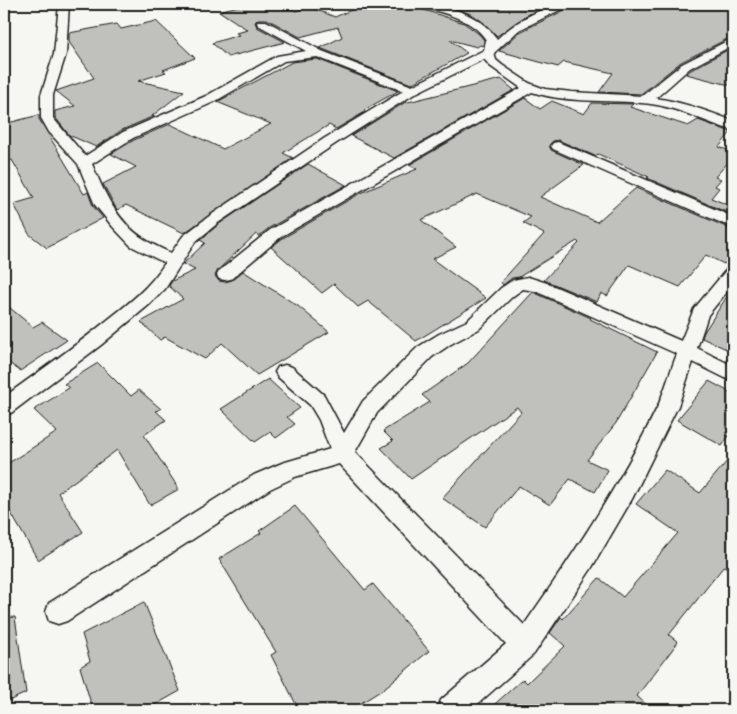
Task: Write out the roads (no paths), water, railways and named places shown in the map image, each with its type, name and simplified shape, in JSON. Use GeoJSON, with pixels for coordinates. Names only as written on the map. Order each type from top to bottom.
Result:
{"type":"FeatureCollection","features":[{"type":"Feature","properties":{"kind":"street"},"geometry":{"type":"LineString","coordinates":[[64,4],[60,54],[47,95],[47,118],[54,129],[84,163],[103,205],[118,224],[136,242],[174,261]]}},
{"type":"Feature","properties":{"kind":"street"},"geometry":{"type":"LineString","coordinates":[[423,4],[478,24],[487,30],[492,40],[487,53],[489,59],[496,67],[530,88],[555,93],[645,100],[688,108],[733,126]]}},
{"type":"Feature","properties":{"kind":"street"},"geometry":{"type":"LineString","coordinates":[[445,11],[464,4]]}},
{"type":"Feature","properties":{"kind":"street"},"geometry":{"type":"LineString","coordinates":[[4,408],[95,340],[144,300],[159,285],[189,239],[213,220],[412,90],[487,53],[515,28],[564,4]]}},
{"type":"Feature","properties":{"kind":"street"},"geometry":{"type":"LineString","coordinates":[[262,22],[318,53],[412,90]]}},
{"type":"Feature","properties":{"kind":"street"},"geometry":{"type":"LineString","coordinates":[[645,100],[686,66],[730,46]]}},
{"type":"Feature","properties":{"kind":"street"},"geometry":{"type":"LineString","coordinates":[[84,163],[128,135],[210,99],[282,58],[318,53]]}},
{"type":"Feature","properties":{"kind":"street"},"geometry":{"type":"LineString","coordinates":[[225,275],[276,233],[330,200],[429,147],[530,88]]}},
{"type":"Feature","properties":{"kind":"street"},"geometry":{"type":"LineString","coordinates":[[558,146],[733,223]]}},
{"type":"Feature","properties":{"kind":"street"},"geometry":{"type":"LineString","coordinates":[[452,710],[525,645],[582,562],[624,492],[668,406],[700,313],[733,274]]}},
{"type":"Feature","properties":{"kind":"street"},"geometry":{"type":"LineString","coordinates":[[58,612],[262,482],[290,470],[343,454],[370,407],[425,352],[484,318],[507,292],[519,284],[541,287],[688,351],[733,374]]}},
{"type":"Feature","properties":{"kind":"street"},"geometry":{"type":"LineString","coordinates":[[285,372],[317,400],[328,418],[343,454],[525,645]]}}]}
